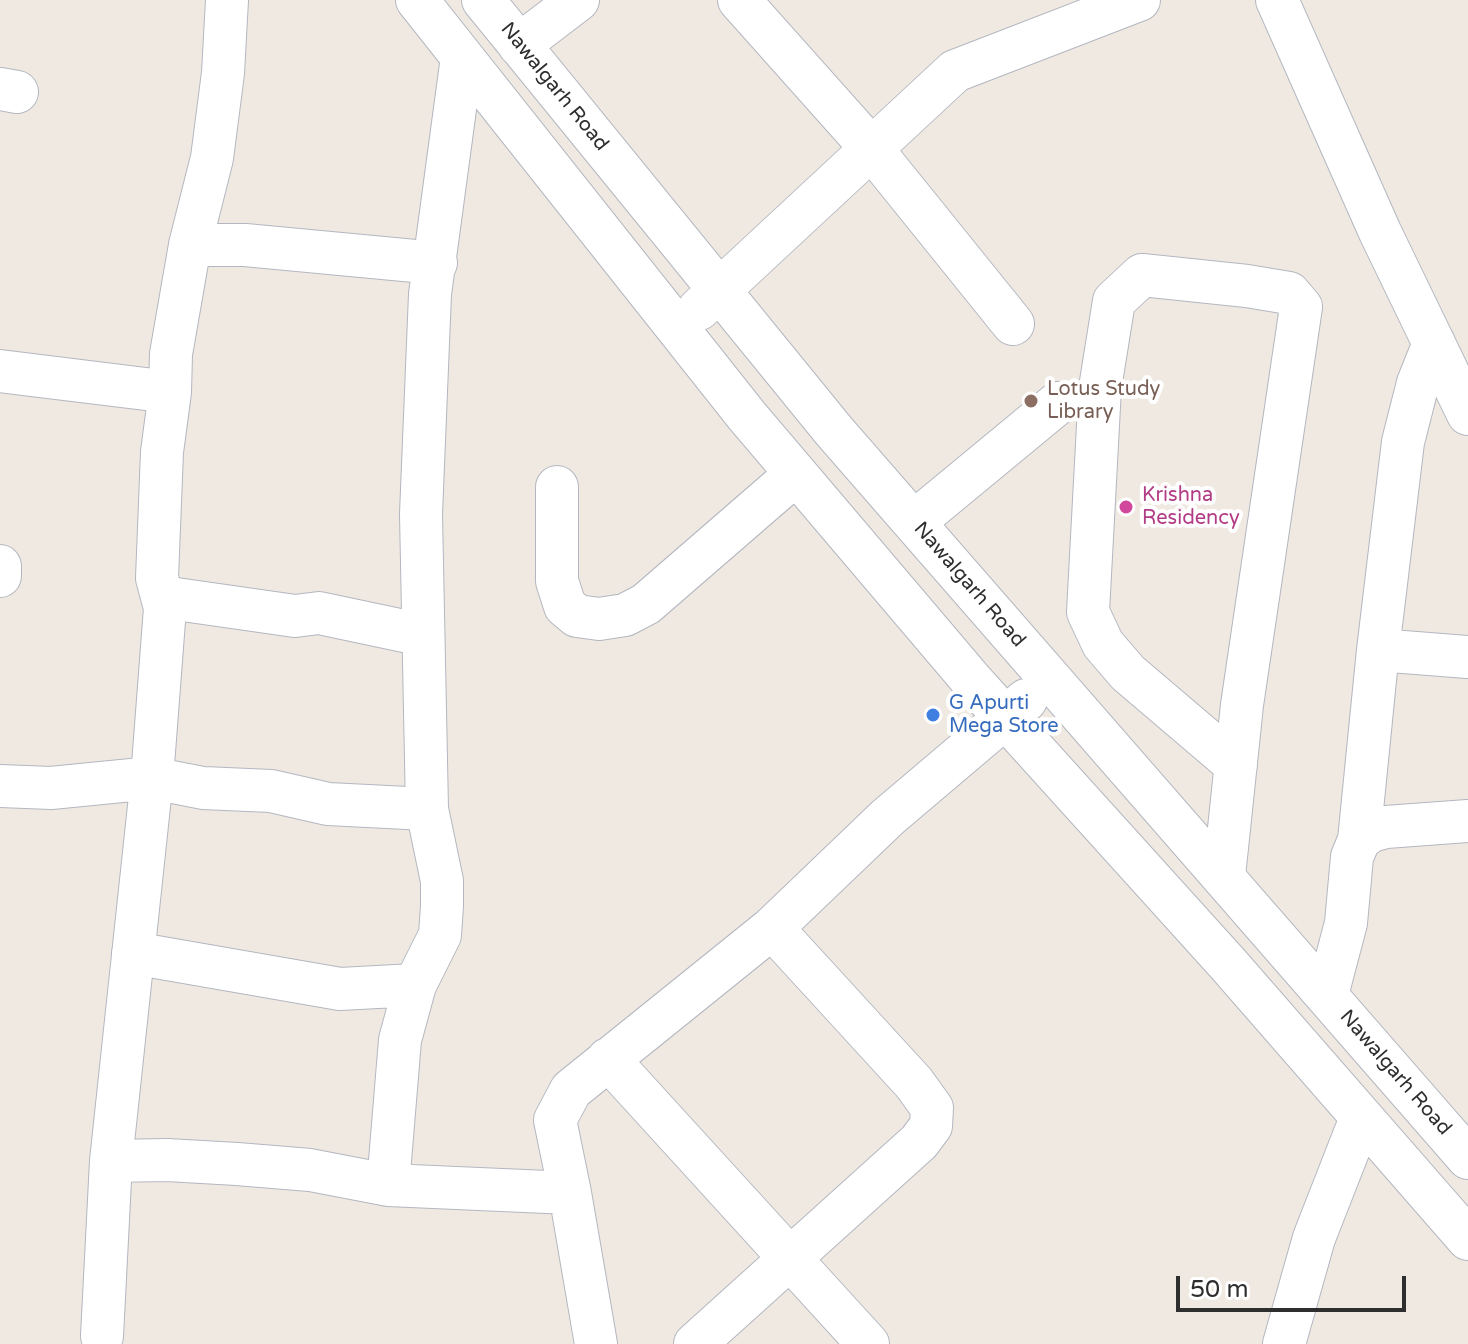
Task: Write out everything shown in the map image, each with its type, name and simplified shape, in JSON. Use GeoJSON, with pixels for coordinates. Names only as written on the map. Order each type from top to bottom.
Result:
{"type":"FeatureCollection","features":[{"type":"Feature","properties":{"kind":"street"},"geometry":{"type":"LineString","coordinates":[[102,1336],[111,1161],[152,778],[165,608],[157,578],[162,452],[170,392],[171,354],[190,245],[218,121],[227,0]]}},
{"type":"Feature","properties":{"kind":"street"},"geometry":{"type":"LineString","coordinates":[[417,0],[678,331],[796,474],[1006,718],[1228,964],[1468,1239]]}},
{"type":"Feature","properties":{"kind":"street","name":"Nawalgarh Road"},"geometry":{"type":"LineString","coordinates":[[483,0],[834,431],[1468,1158]]}},
{"type":"Feature","properties":{"kind":"street"},"geometry":{"type":"LineString","coordinates":[[519,45],[578,0]]}},
{"type":"Feature","properties":{"kind":"street"},"geometry":{"type":"LineString","coordinates":[[739,0],[871,148],[1013,324]]}},
{"type":"Feature","properties":{"kind":"street"},"geometry":{"type":"LineString","coordinates":[[678,331],[718,288],[955,71],[1139,0]]}},
{"type":"Feature","properties":{"kind":"street"},"geometry":{"type":"LineString","coordinates":[[1277,0],[1374,218],[1468,414]]}},
{"type":"Feature","properties":{"kind":"street"},"geometry":{"type":"LineString","coordinates":[[388,1185],[400,1040],[415,985],[440,935],[442,906],[442,881],[427,809],[421,514],[430,294],[462,57]]}},
{"type":"Feature","properties":{"kind":"street"},"geometry":{"type":"LineString","coordinates":[[190,245],[245,245],[436,263]]}},
{"type":"Feature","properties":{"kind":"street"},"geometry":{"type":"LineString","coordinates":[[1224,876],[1236,765],[1301,307],[1289,293],[1142,275],[1114,301],[1100,388],[1088,612],[1103,644],[1128,673],[1236,765]]}},
{"type":"Feature","properties":{"kind":"street"},"geometry":{"type":"LineString","coordinates":[[1327,995],[1346,923],[1352,857],[1359,840],[1403,442],[1418,383],[1434,343]]}},
{"type":"Feature","properties":{"kind":"street"},"geometry":{"type":"LineString","coordinates":[[0,371],[170,392]]}},
{"type":"Feature","properties":{"kind":"street"},"geometry":{"type":"LineString","coordinates":[[914,522],[1058,403]]}},
{"type":"Feature","properties":{"kind":"street"},"geometry":{"type":"LineString","coordinates":[[557,487],[557,581],[565,606],[577,616],[599,619],[625,615],[646,604],[796,474]]}},
{"type":"Feature","properties":{"kind":"street"},"geometry":{"type":"LineString","coordinates":[[0,566],[0,576]]}},
{"type":"Feature","properties":{"kind":"street"},"geometry":{"type":"LineString","coordinates":[[162,597],[295,616],[319,613],[423,635]]}},
{"type":"Feature","properties":{"kind":"street"},"geometry":{"type":"LineString","coordinates":[[1378,650],[1468,657]]}},
{"type":"Feature","properties":{"kind":"street"},"geometry":{"type":"LineString","coordinates":[[596,1344],[555,1120],[571,1090],[772,928],[888,817],[1051,678]]}},
{"type":"Feature","properties":{"kind":"street"},"geometry":{"type":"LineString","coordinates":[[0,786],[51,788],[152,778],[203,788],[271,791],[328,804],[427,809]]}},
{"type":"Feature","properties":{"kind":"street"},"geometry":{"type":"LineString","coordinates":[[1359,840],[1371,831],[1386,827],[1468,821]]}},
{"type":"Feature","properties":{"kind":"street"},"geometry":{"type":"LineString","coordinates":[[695,1344],[919,1142],[931,1126],[932,1108],[914,1083],[772,928]]}},
{"type":"Feature","properties":{"kind":"street"},"geometry":{"type":"LineString","coordinates":[[133,953],[340,989],[415,985]]}},
{"type":"Feature","properties":{"kind":"street"},"geometry":{"type":"LineString","coordinates":[[608,1059],[868,1344]]}},
{"type":"Feature","properties":{"kind":"street"},"geometry":{"type":"LineString","coordinates":[[1284,1344],[1314,1238],[1361,1118]]}},
{"type":"Feature","properties":{"kind":"street"},"geometry":{"type":"LineString","coordinates":[[111,1161],[237,1164],[310,1170],[388,1185],[570,1193]]}},
{"type":"Feature","properties":{"kind":"place","name":"Lotus Study Library"},"geometry":{"type":"Point","coordinates":[1031,401]}},
{"type":"Feature","properties":{"kind":"place","name":"Krishna Residency"},"geometry":{"type":"Point","coordinates":[1126,507]}},
{"type":"Feature","properties":{"kind":"place","name":"G Apurti Mega Store"},"geometry":{"type":"Point","coordinates":[933,715]}}]}
